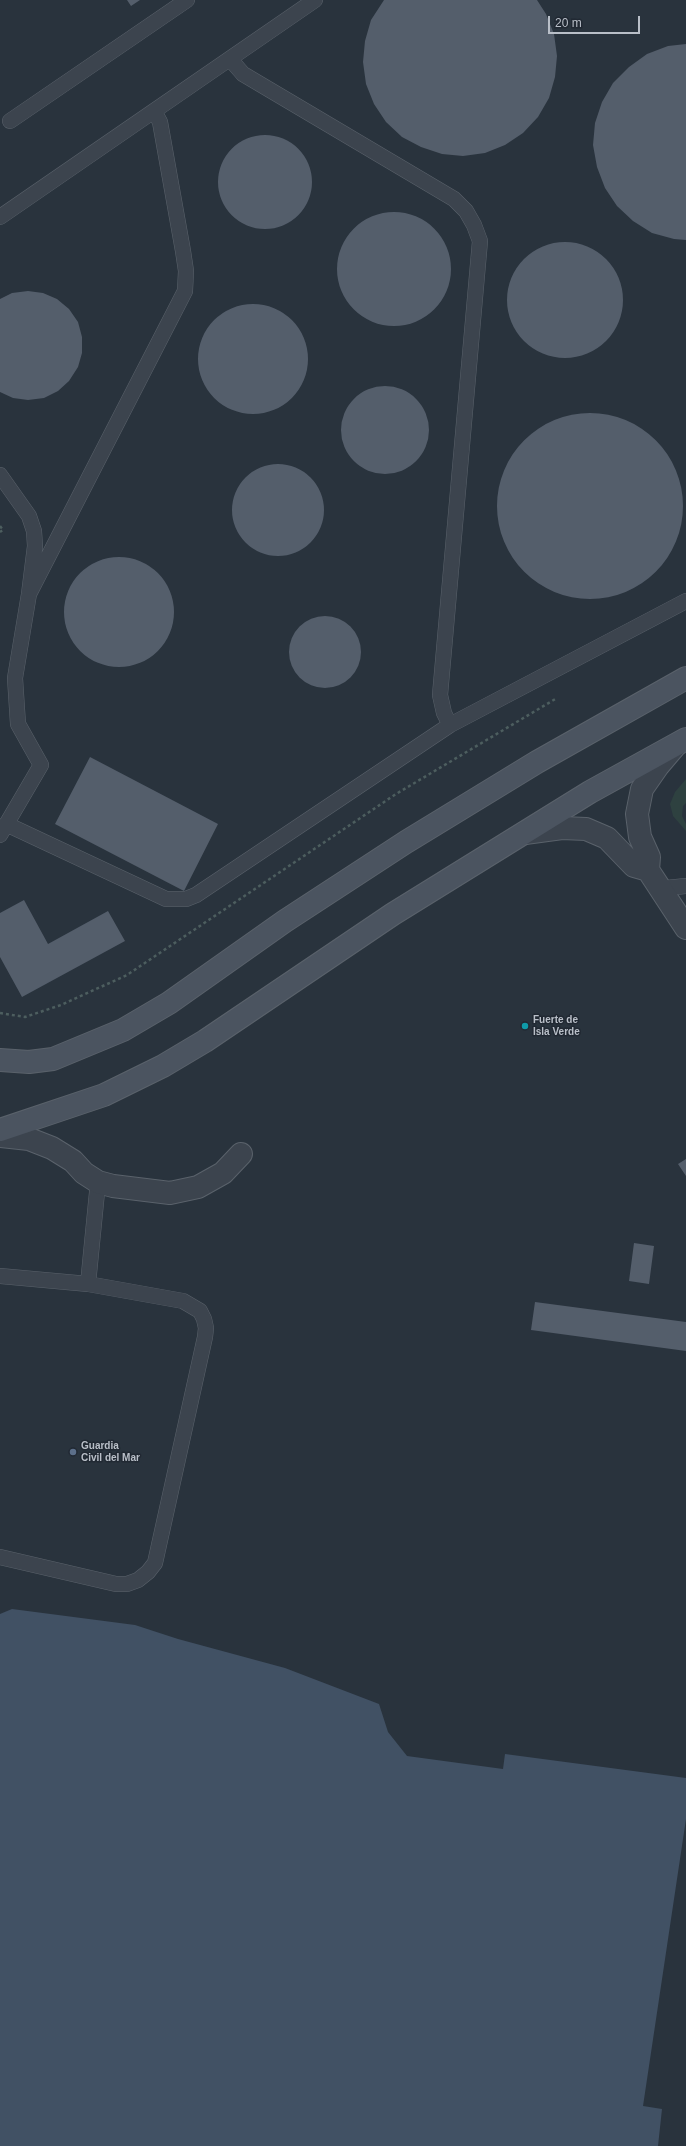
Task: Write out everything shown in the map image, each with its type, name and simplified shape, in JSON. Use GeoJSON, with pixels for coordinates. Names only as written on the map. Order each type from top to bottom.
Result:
{"type":"FeatureCollection","features":[{"type":"Feature","properties":{"kind":"main road"},"geometry":{"type":"LineString","coordinates":[[0,1060],[29,1062],[54,1059],[123,1030],[169,1003],[285,921],[406,842],[537,762],[686,678]]}},
{"type":"Feature","properties":{"kind":"main road"},"geometry":{"type":"LineString","coordinates":[[0,1130],[104,1094],[163,1066],[205,1041],[393,914],[590,792],[681,742]]}},
{"type":"Feature","properties":{"kind":"street"},"geometry":{"type":"LineString","coordinates":[[681,742],[658,766],[642,789],[637,814],[640,837],[649,857],[653,878],[686,928]]}},
{"type":"Feature","properties":{"kind":"street"},"geometry":{"type":"LineString","coordinates":[[525,833],[562,828],[586,830],[607,838],[634,866],[653,878]]}},
{"type":"Feature","properties":{"kind":"street"},"geometry":{"type":"LineString","coordinates":[[0,1136],[29,1139],[52,1148],[73,1161],[84,1173],[98,1182],[113,1186],[170,1193],[198,1187],[223,1173],[241,1154]]}},
{"type":"Feature","properties":{"kind":"lane"},"geometry":{"type":"LineString","coordinates":[[10,121],[187,0]]}},
{"type":"Feature","properties":{"kind":"lane"},"geometry":{"type":"LineString","coordinates":[[0,217],[315,0]]}},
{"type":"Feature","properties":{"kind":"lane"},"geometry":{"type":"LineString","coordinates":[[230,59],[243,74],[454,199],[466,211],[474,225],[480,241],[440,695],[444,714],[450,725]]}},
{"type":"Feature","properties":{"kind":"lane"},"geometry":{"type":"LineString","coordinates":[[29,594],[185,291],[186,271],[183,251],[160,122],[154,111]]}},
{"type":"Feature","properties":{"kind":"lane"},"geometry":{"type":"LineString","coordinates":[[0,474],[29,516],[34,530],[35,546],[29,594],[15,678],[18,724],[41,765],[3,830],[166,899],[186,899],[196,895],[450,725],[686,601]]}},
{"type":"Feature","properties":{"kind":"lane"},"geometry":{"type":"LineString","coordinates":[[653,878],[666,888],[686,886]]}},
{"type":"Feature","properties":{"kind":"lane"},"geometry":{"type":"LineString","coordinates":[[88,1284],[98,1182]]}},
{"type":"Feature","properties":{"kind":"lane"},"geometry":{"type":"LineString","coordinates":[[0,1276],[88,1284],[184,1301],[200,1311],[206,1328],[155,1563],[148,1572],[138,1580],[127,1584],[116,1584],[0,1557]]}},
{"type":"Feature","properties":{"kind":"path"},"geometry":{"type":"LineString","coordinates":[[0,526],[2,530],[0,532]]}},
{"type":"Feature","properties":{"kind":"path"},"geometry":{"type":"LineString","coordinates":[[0,1013],[25,1017],[61,1005],[127,975],[396,794],[562,695]]}},
{"type":"Feature","properties":{"kind":"shaded area"},"geometry":{"type":"Polygon","coordinates":[[[686,779],[686,803],[683,806],[682,816],[686,824],[686,831],[673,816],[670,804],[675,792],[686,779]]]}},
{"type":"Feature","properties":{"kind":"water"},"geometry":{"type":"Polygon","coordinates":[[[12,1609],[135,1625],[178,1639],[285,1668],[379,1704],[388,1732],[407,1756],[503,1769],[505,1754],[686,1778],[686,1819],[643,2106],[662,2109],[658,2146],[0,2146],[0,1614],[12,1609]]]}},
{"type":"Feature","properties":{"kind":"building"},"geometry":{"type":"Polygon","coordinates":[[[127,0],[140,0],[131,6],[127,0]]]}},
{"type":"Feature","properties":{"kind":"building"},"geometry":{"type":"Polygon","coordinates":[[[384,0],[537,0],[546,14],[554,34],[557,56],[555,77],[549,98],[538,117],[523,133],[505,145],[485,153],[463,156],[442,154],[421,147],[402,137],[386,122],[374,104],[366,84],[363,62],[365,41],[371,20],[384,0]]]}},
{"type":"Feature","properties":{"kind":"building"},"geometry":{"type":"Polygon","coordinates":[[[686,44],[686,240],[674,239],[652,233],[633,221],[617,206],[605,188],[597,167],[593,145],[595,123],[602,102],[613,83],[629,67],[647,54],[668,46],[686,44]]]}},
{"type":"Feature","properties":{"kind":"building"},"geometry":{"type":"Polygon","coordinates":[[[265,135],[283,139],[298,149],[308,164],[312,182],[308,200],[298,215],[283,225],[265,229],[247,225],[232,215],[222,200],[218,182],[222,164],[232,149],[247,139],[265,135]]]}},
{"type":"Feature","properties":{"kind":"building"},"geometry":{"type":"Polygon","coordinates":[[[394,212],[405,213],[416,217],[434,229],[446,247],[450,258],[450,280],[446,291],[434,309],[416,321],[405,325],[394,326],[383,325],[372,321],[354,309],[342,291],[338,280],[337,269],[338,258],[342,247],[354,229],[372,217],[383,213],[394,212]]]}},
{"type":"Feature","properties":{"kind":"building"},"geometry":{"type":"Polygon","coordinates":[[[565,242],[587,246],[606,259],[619,278],[623,300],[619,322],[606,341],[587,354],[565,358],[543,354],[524,341],[511,322],[507,300],[511,278],[524,259],[543,246],[565,242]]]}},
{"type":"Feature","properties":{"kind":"building"},"geometry":{"type":"Polygon","coordinates":[[[28,291],[43,293],[57,299],[69,309],[78,322],[82,337],[82,353],[78,367],[69,381],[58,391],[44,398],[28,400],[13,398],[0,392],[0,299],[12,293],[28,291]]]}},
{"type":"Feature","properties":{"kind":"building"},"geometry":{"type":"Polygon","coordinates":[[[253,304],[274,308],[284,313],[292,320],[299,328],[304,338],[308,359],[304,380],[299,390],[292,398],[284,405],[274,410],[253,414],[232,410],[222,405],[214,398],[207,390],[202,380],[198,359],[202,338],[207,328],[214,320],[222,313],[232,308],[253,304]]]}},
{"type":"Feature","properties":{"kind":"building"},"geometry":{"type":"Polygon","coordinates":[[[385,386],[402,389],[416,399],[426,413],[429,430],[426,447],[416,461],[402,471],[385,474],[368,471],[354,461],[344,447],[341,430],[344,413],[354,399],[368,389],[385,386]]]}},
{"type":"Feature","properties":{"kind":"building"},"geometry":{"type":"Polygon","coordinates":[[[590,413],[608,415],[625,420],[634,424],[656,440],[672,462],[676,471],[681,488],[683,506],[681,524],[676,541],[672,550],[656,572],[634,588],[625,592],[608,597],[590,599],[572,597],[555,592],[546,588],[524,572],[508,550],[504,541],[499,524],[497,506],[499,488],[504,471],[508,462],[524,440],[546,424],[555,420],[572,415],[590,413]]]}},
{"type":"Feature","properties":{"kind":"building"},"geometry":{"type":"Polygon","coordinates":[[[278,464],[295,468],[310,478],[320,493],[324,510],[320,527],[310,542],[295,552],[278,556],[261,552],[246,542],[236,527],[232,510],[236,493],[246,478],[261,468],[278,464]]]}},
{"type":"Feature","properties":{"kind":"building"},"geometry":{"type":"Polygon","coordinates":[[[119,557],[140,561],[150,566],[158,573],[165,581],[170,591],[174,612],[170,633],[165,643],[158,651],[150,658],[140,663],[119,667],[98,663],[88,658],[80,651],[73,643],[68,633],[64,612],[68,591],[73,581],[80,573],[88,566],[98,561],[119,557]]]}},
{"type":"Feature","properties":{"kind":"building"},"geometry":{"type":"Polygon","coordinates":[[[318,616],[332,616],[351,626],[361,645],[361,659],[351,678],[332,688],[318,688],[299,678],[289,659],[289,645],[299,626],[318,616]]]}},
{"type":"Feature","properties":{"kind":"building"},"geometry":{"type":"Polygon","coordinates":[[[90,757],[218,824],[184,891],[55,824],[90,757]]]}},
{"type":"Feature","properties":{"kind":"building"},"geometry":{"type":"Polygon","coordinates":[[[24,900],[48,944],[108,911],[125,941],[22,997],[0,957],[0,913],[24,900]]]}},
{"type":"Feature","properties":{"kind":"building"},"geometry":{"type":"Polygon","coordinates":[[[686,1159],[686,1176],[678,1164],[686,1159]]]}},
{"type":"Feature","properties":{"kind":"building"},"geometry":{"type":"Polygon","coordinates":[[[634,1243],[654,1246],[649,1284],[629,1281],[634,1243]]]}},
{"type":"Feature","properties":{"kind":"building"},"geometry":{"type":"Polygon","coordinates":[[[535,1302],[686,1322],[686,1351],[531,1330],[535,1302]]]}},
{"type":"Feature","properties":{"kind":"place","name":"Fuerte de Isla Verde"},"geometry":{"type":"Point","coordinates":[525,1026]}},
{"type":"Feature","properties":{"kind":"place","name":"Guardia Civil del Mar"},"geometry":{"type":"Point","coordinates":[73,1452]}}]}
